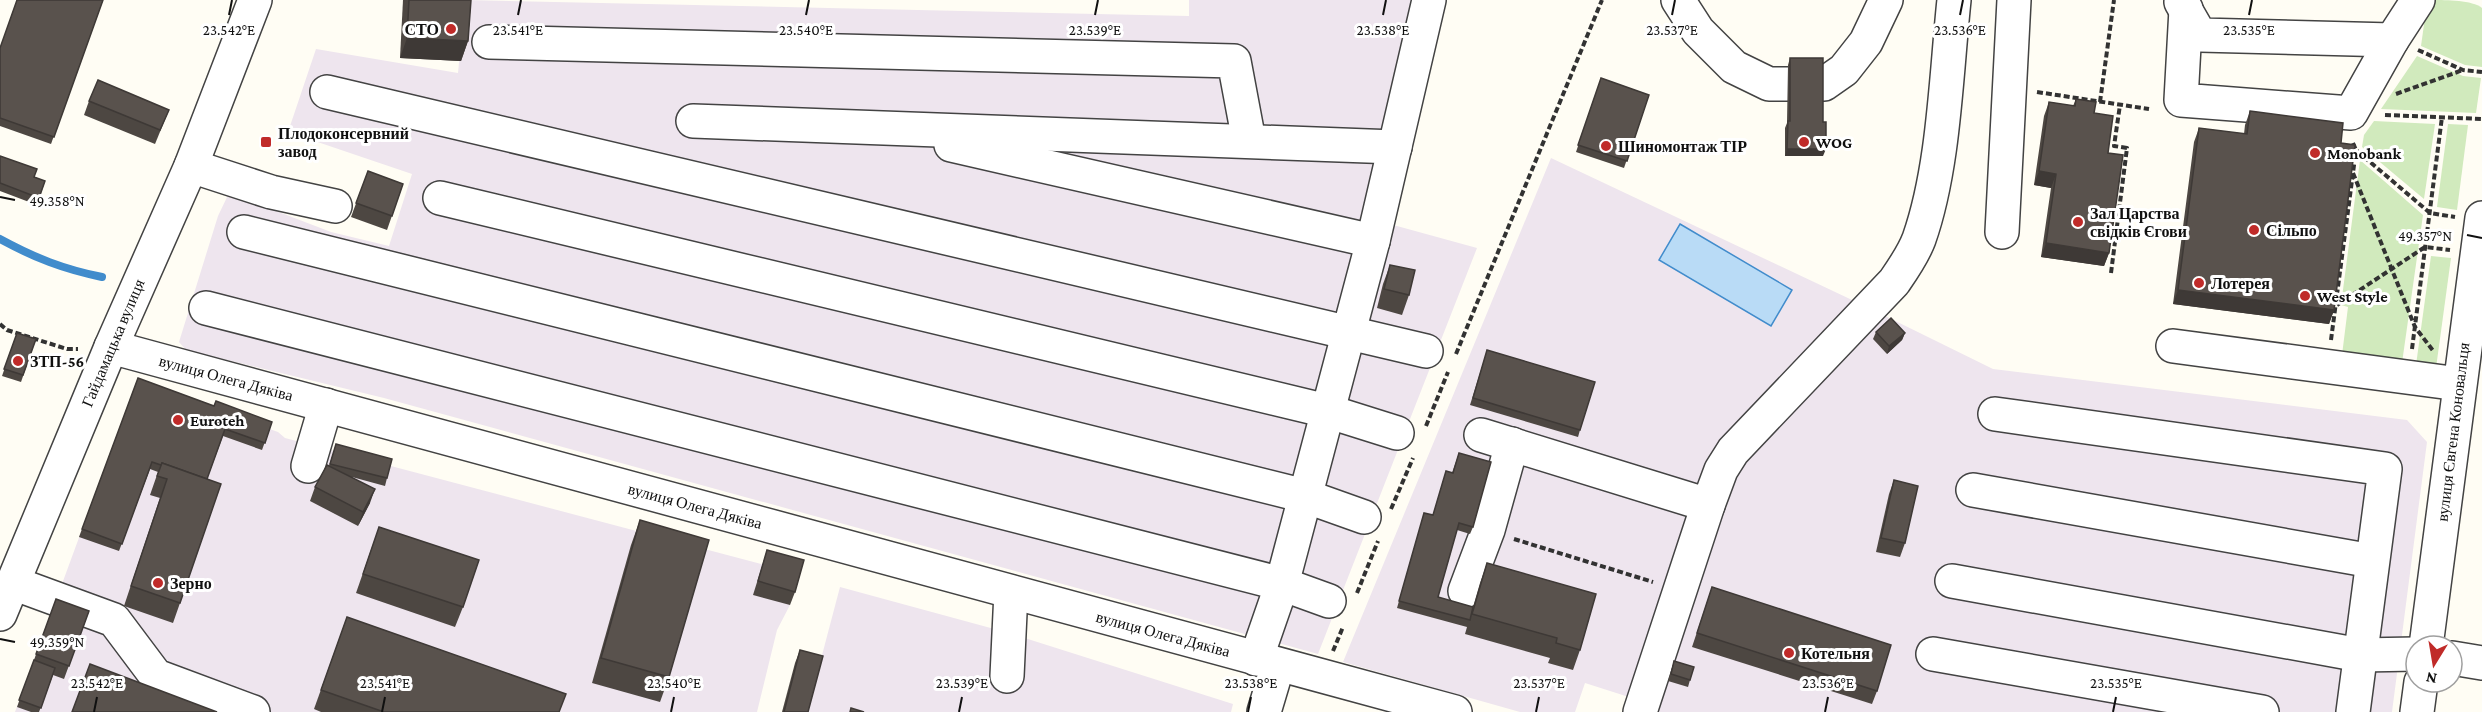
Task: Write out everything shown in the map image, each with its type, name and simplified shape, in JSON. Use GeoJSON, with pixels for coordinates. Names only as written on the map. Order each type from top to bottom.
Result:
{"type":"FeatureCollection","features":[{"type":"Feature","properties":{"kind":"street","name":"Гайдамацька вулиця"},"geometry":{"type":"LineString","coordinates":[[0,614],[111,347],[191,166],[255,0]]}},
{"type":"Feature","properties":{"kind":"street","name":"Гайдамацька вулиця"},"geometry":{"type":"LineString","coordinates":[[228,73],[277,0]]}},
{"type":"Feature","properties":{"kind":"street"},"geometry":{"type":"LineString","coordinates":[[1264,712],[1267,662],[1282,584],[1373,241],[1429,0]]}},
{"type":"Feature","properties":{"kind":"street"},"geometry":{"type":"LineString","coordinates":[[1678,0],[1698,31],[1734,67],[1769,84],[1824,84],[1844,70],[1866,42],[1886,0]]}},
{"type":"Feature","properties":{"kind":"street"},"geometry":{"type":"LineString","coordinates":[[1640,712],[1721,470],[1733,451],[1894,282],[1909,260],[1918,240],[1934,178],[1954,0]]}},
{"type":"Feature","properties":{"kind":"street"},"geometry":{"type":"LineString","coordinates":[[2002,231],[2014,0]]}},
{"type":"Feature","properties":{"kind":"street"},"geometry":{"type":"LineString","coordinates":[[2183,4],[2181,100],[2351,113],[2392,40],[2418,0]]}},
{"type":"Feature","properties":{"kind":"street"},"geometry":{"type":"LineString","coordinates":[[2183,4],[2200,35],[2392,40]]}},
{"type":"Feature","properties":{"kind":"street"},"geometry":{"type":"LineString","coordinates":[[489,42],[1233,61],[1249,141]]}},
{"type":"Feature","properties":{"kind":"street"},"geometry":{"type":"LineString","coordinates":[[327,92],[1348,332],[1442,361]]}},
{"type":"Feature","properties":{"kind":"street"},"geometry":{"type":"LineString","coordinates":[[693,121],[1395,147]]}},
{"type":"Feature","properties":{"kind":"street"},"geometry":{"type":"LineString","coordinates":[[873,127],[1373,241]]}},
{"type":"Feature","properties":{"kind":"street"},"geometry":{"type":"LineString","coordinates":[[191,166],[271,192],[335,206]]}},
{"type":"Feature","properties":{"kind":"street"},"geometry":{"type":"LineString","coordinates":[[440,198],[1327,411],[1412,439]]}},
{"type":"Feature","properties":{"kind":"street","name":"вулиця Євгена Коновальця"},"geometry":{"type":"LineString","coordinates":[[2428,634],[2459,384],[2478,273],[2482,219]]}},
{"type":"Feature","properties":{"kind":"street"},"geometry":{"type":"LineString","coordinates":[[244,232],[1305,496],[1378,522]]}},
{"type":"Feature","properties":{"kind":"street"},"geometry":{"type":"LineString","coordinates":[[206,308],[1282,584],[1342,608]]}},
{"type":"Feature","properties":{"kind":"street"},"geometry":{"type":"LineString","coordinates":[[2174,346],[2459,384]]}},
{"type":"Feature","properties":{"kind":"street","name":"вулиця Олега Дяківа"},"geometry":{"type":"LineString","coordinates":[[111,347],[1455,712]]}},
{"type":"Feature","properties":{"kind":"street"},"geometry":{"type":"LineString","coordinates":[[308,466],[326,405]]}},
{"type":"Feature","properties":{"kind":"street"},"geometry":{"type":"LineString","coordinates":[[1995,414],[2385,469],[2353,712]]}},
{"type":"Feature","properties":{"kind":"street"},"geometry":{"type":"LineString","coordinates":[[1480,435],[1708,505]]}},
{"type":"Feature","properties":{"kind":"street"},"geometry":{"type":"LineString","coordinates":[[1465,591],[1488,530],[1512,444]]}},
{"type":"Feature","properties":{"kind":"street"},"geometry":{"type":"LineString","coordinates":[[1973,490],[2372,561]]}},
{"type":"Feature","properties":{"kind":"street"},"geometry":{"type":"LineString","coordinates":[[1952,580],[2360,655],[2404,654]]}},
{"type":"Feature","properties":{"kind":"street"},"geometry":{"type":"LineString","coordinates":[[13,583],[114,620],[156,676],[253,712]]}},
{"type":"Feature","properties":{"kind":"street"},"geometry":{"type":"LineString","coordinates":[[1007,676],[1011,592]]}},
{"type":"Feature","properties":{"kind":"street"},"geometry":{"type":"LineString","coordinates":[[1933,654],[2262,712]]}},
{"type":"Feature","properties":{"kind":"street"},"geometry":{"type":"LineString","coordinates":[[2464,660],[2482,663]]}},
{"type":"Feature","properties":{"kind":"street"},"geometry":{"type":"LineString","coordinates":[[2417,712],[2419,694]]}},
{"type":"Feature","properties":{"kind":"path"},"geometry":{"type":"LineString","coordinates":[[1322,677],[1342,608],[1442,361],[1602,0]]}},
{"type":"Feature","properties":{"kind":"path"},"geometry":{"type":"LineString","coordinates":[[2100,102],[2114,0]]}},
{"type":"Feature","properties":{"kind":"path"},"geometry":{"type":"LineString","coordinates":[[2392,40],[2463,70],[2482,72]]}},
{"type":"Feature","properties":{"kind":"path"},"geometry":{"type":"LineString","coordinates":[[2351,113],[2463,70]]}},
{"type":"Feature","properties":{"kind":"path"},"geometry":{"type":"LineString","coordinates":[[2010,88],[2149,109]]}},
{"type":"Feature","properties":{"kind":"path"},"geometry":{"type":"LineString","coordinates":[[2111,273],[2127,148],[2114,146],[2120,105]]}},
{"type":"Feature","properties":{"kind":"path"},"geometry":{"type":"LineString","coordinates":[[2351,113],[2482,119]]}},
{"type":"Feature","properties":{"kind":"path"},"geometry":{"type":"LineString","coordinates":[[2408,377],[2442,117]]}},
{"type":"Feature","properties":{"kind":"path"},"geometry":{"type":"LineString","coordinates":[[2328,366],[2356,150],[2430,213],[2482,219]]}},
{"type":"Feature","properties":{"kind":"path"},"geometry":{"type":"LineString","coordinates":[[2353,173],[2415,327],[2459,384]]}},
{"type":"Feature","properties":{"kind":"path"},"geometry":{"type":"LineString","coordinates":[[2336,305],[2425,247]]}},
{"type":"Feature","properties":{"kind":"path"},"geometry":{"type":"LineString","coordinates":[[0,324],[7,330],[67,349],[111,347]]}},
{"type":"Feature","properties":{"kind":"path"},"geometry":{"type":"LineString","coordinates":[[1488,530],[1680,590]]}},
{"type":"Feature","properties":{"kind":"shaded area"},"geometry":{"type":"Polygon","coordinates":[[[465,0],[1189,16],[1189,0],[1438,0],[1386,223],[1477,248],[1318,654],[384,398],[186,350],[179,342],[218,216],[229,193],[331,232],[389,246],[412,174],[288,132],[316,49],[458,73],[465,0]]]}},
{"type":"Feature","properties":{"kind":"shaded area"},"geometry":{"type":"Polygon","coordinates":[[[1551,158],[1993,369],[2407,420],[2427,442],[2392,712],[1656,712],[1657,706],[1585,683],[1575,712],[1520,712],[1343,662],[1551,158]]]}},
{"type":"Feature","properties":{"kind":"shaded area"},"geometry":{"type":"Polygon","coordinates":[[[135,385],[213,409],[278,432],[285,438],[799,574],[790,605],[777,630],[757,712],[15,712],[135,385]]]}},
{"type":"Feature","properties":{"kind":"shaded area"},"geometry":{"type":"Polygon","coordinates":[[[840,587],[1009,633],[1233,704],[1231,712],[807,712],[840,587]]]}},
{"type":"Feature","properties":{"kind":"green space"},"geometry":{"type":"Polygon","coordinates":[[[2432,0],[2466,2],[2482,8],[2482,67],[2465,65],[2421,46],[2427,3],[2432,0]]]}},
{"type":"Feature","properties":{"kind":"green space"},"geometry":{"type":"Polygon","coordinates":[[[2417,56],[2463,76],[2481,78],[2476,113],[2381,109],[2417,56]]]}},
{"type":"Feature","properties":{"kind":"green space"},"geometry":{"type":"Polygon","coordinates":[[[2374,121],[2435,124],[2424,199],[2362,147],[2364,135],[2374,121]]]}},
{"type":"Feature","properties":{"kind":"green space"},"geometry":{"type":"Polygon","coordinates":[[[2448,124],[2468,125],[2457,210],[2437,207],[2448,124]]]}},
{"type":"Feature","properties":{"kind":"green space"},"geometry":{"type":"Polygon","coordinates":[[[2360,160],[2423,215],[2402,363],[2342,355],[2348,307],[2341,305],[2360,160]]]}},
{"type":"Feature","properties":{"kind":"green space"},"geometry":{"type":"Polygon","coordinates":[[[2431,256],[2451,258],[2436,368],[2416,365],[2431,256]]]}},
{"type":"Feature","properties":{"kind":"water"},"geometry":{"type":"Polygon","coordinates":[[[1680,224],[1792,290],[1771,326],[1659,260],[1680,224]]]}},
{"type":"Feature","properties":{"kind":"building"},"geometry":{"type":"Polygon","coordinates":[[[17,0],[103,0],[54,137],[0,118],[0,48],[17,0]]]}},
{"type":"Feature","properties":{"kind":"building"},"geometry":{"type":"Polygon","coordinates":[[[409,0],[471,0],[468,41],[407,38],[409,0]]]}},
{"type":"Feature","properties":{"kind":"building"},"geometry":{"type":"Polygon","coordinates":[[[1790,58],[1823,58],[1823,122],[1826,122],[1826,149],[1787,149],[1788,121],[1790,121],[1790,58]]]}},
{"type":"Feature","properties":{"kind":"building"},"geometry":{"type":"Polygon","coordinates":[[[1601,78],[1649,95],[1627,161],[1578,145],[1601,78]]]}},
{"type":"Feature","properties":{"kind":"building"},"geometry":{"type":"Polygon","coordinates":[[[98,80],[169,110],[160,130],[89,101],[98,80]]]}},
{"type":"Feature","properties":{"kind":"building","name":"Зал Царства свідків Єгови"},"geometry":{"type":"Polygon","coordinates":[[[2076,99],[2096,102],[2094,113],[2113,116],[2108,153],[2123,155],[2109,253],[2046,243],[2056,174],[2039,171],[2049,102],[2075,106],[2076,99]]]}},
{"type":"Feature","properties":{"kind":"building"},"geometry":{"type":"Polygon","coordinates":[[[2250,111],[2343,123],[2341,143],[2355,145],[2334,310],[2178,290],[2199,128],[2247,134],[2250,111]]]}},
{"type":"Feature","properties":{"kind":"building"},"geometry":{"type":"Polygon","coordinates":[[[0,156],[37,169],[34,177],[45,181],[39,198],[0,183],[0,156]]]}},
{"type":"Feature","properties":{"kind":"building"},"geometry":{"type":"Polygon","coordinates":[[[368,171],[403,184],[392,216],[356,203],[368,171]]]}},
{"type":"Feature","properties":{"kind":"building"},"geometry":{"type":"Polygon","coordinates":[[[1390,265],[1415,270],[1409,295],[1384,289],[1390,265]]]}},
{"type":"Feature","properties":{"kind":"building"},"geometry":{"type":"Polygon","coordinates":[[[1891,318],[1905,333],[1889,346],[1876,332],[1891,318]]]}},
{"type":"Feature","properties":{"kind":"building","name":"ЗТП-56"},"geometry":{"type":"Polygon","coordinates":[[[17,333],[36,339],[23,375],[4,369],[17,333]]]}},
{"type":"Feature","properties":{"kind":"building"},"geometry":{"type":"Polygon","coordinates":[[[1487,350],[1595,382],[1580,430],[1473,398],[1487,350]]]}},
{"type":"Feature","properties":{"kind":"building"},"geometry":{"type":"Polygon","coordinates":[[[138,378],[214,406],[216,401],[272,422],[265,443],[225,429],[207,479],[162,463],[161,465],[152,462],[122,544],[82,529],[138,378]]]}},
{"type":"Feature","properties":{"kind":"building"},"geometry":{"type":"Polygon","coordinates":[[[336,444],[392,459],[387,478],[330,464],[336,444]]]}},
{"type":"Feature","properties":{"kind":"building"},"geometry":{"type":"Polygon","coordinates":[[[1459,453],[1491,462],[1473,527],[1459,523],[1438,597],[1473,607],[1470,620],[1399,601],[1424,513],[1433,515],[1446,471],[1453,473],[1459,453]]]}},
{"type":"Feature","properties":{"kind":"building"},"geometry":{"type":"Polygon","coordinates":[[[162,463],[221,484],[180,603],[131,586],[167,479],[157,476],[162,463]]]}},
{"type":"Feature","properties":{"kind":"building"},"geometry":{"type":"Polygon","coordinates":[[[327,465],[375,489],[363,512],[315,487],[327,465]]]}},
{"type":"Feature","properties":{"kind":"building"},"geometry":{"type":"Polygon","coordinates":[[[1894,480],[1918,486],[1905,543],[1881,538],[1894,480]]]}},
{"type":"Feature","properties":{"kind":"building"},"geometry":{"type":"Polygon","coordinates":[[[640,520],[709,540],[669,677],[601,658],[640,520]]]}},
{"type":"Feature","properties":{"kind":"building"},"geometry":{"type":"Polygon","coordinates":[[[379,527],[479,560],[463,607],[363,574],[379,527]]]}},
{"type":"Feature","properties":{"kind":"building"},"geometry":{"type":"Polygon","coordinates":[[[767,550],[804,560],[795,592],[758,581],[767,550]]]}},
{"type":"Feature","properties":{"kind":"building"},"geometry":{"type":"Polygon","coordinates":[[[1487,563],[1596,594],[1580,650],[1556,643],[1557,638],[1472,614],[1487,563]]]}},
{"type":"Feature","properties":{"kind":"building","name":"Котельня"},"geometry":{"type":"Polygon","coordinates":[[[1712,587],[1891,645],[1877,691],[1697,633],[1712,587]]]}},
{"type":"Feature","properties":{"kind":"building"},"geometry":{"type":"Polygon","coordinates":[[[56,599],[89,611],[69,666],[36,654],[56,599]]]}},
{"type":"Feature","properties":{"kind":"building"},"geometry":{"type":"Polygon","coordinates":[[[347,617],[566,694],[559,712],[384,712],[321,690],[347,617]]]}},
{"type":"Feature","properties":{"kind":"building"},"geometry":{"type":"Polygon","coordinates":[[[800,650],[823,656],[808,712],[784,712],[800,650]]]}},
{"type":"Feature","properties":{"kind":"building"},"geometry":{"type":"Polygon","coordinates":[[[34,660],[55,668],[41,708],[19,700],[34,660]]]}},
{"type":"Feature","properties":{"kind":"building"},"geometry":{"type":"Polygon","coordinates":[[[1674,661],[1694,667],[1690,680],[1671,674],[1674,661]]]}},
{"type":"Feature","properties":{"kind":"building"},"geometry":{"type":"Polygon","coordinates":[[[90,664],[217,712],[72,712],[90,664]]]}},
{"type":"Feature","properties":{"kind":"building"},"geometry":{"type":"Polygon","coordinates":[[[851,708],[864,712],[850,712],[851,708]]]}},
{"type":"Feature","properties":{"kind":"waterway"},"geometry":{"type":"LineString","coordinates":[[0,239],[50,262],[102,277]]}},
{"type":"Feature","properties":{"kind":"place","name":"СТО"},"geometry":{"type":"Point","coordinates":[451,29]}},
{"type":"Feature","properties":{"kind":"place","name":"Плодоконсервний завод"},"geometry":{"type":"Point","coordinates":[266,142]}},
{"type":"Feature","properties":{"kind":"place","name":"WOG"},"geometry":{"type":"Point","coordinates":[1804,142]}},
{"type":"Feature","properties":{"kind":"place","name":"Шиномонтаж ТІР"},"geometry":{"type":"Point","coordinates":[1606,146]}},
{"type":"Feature","properties":{"kind":"place","name":"Monobank"},"geometry":{"type":"Point","coordinates":[2315,153]}},
{"type":"Feature","properties":{"kind":"place","name":"Зал Царства свідків Єгови"},"geometry":{"type":"Point","coordinates":[2078,222]}},
{"type":"Feature","properties":{"kind":"place","name":"Сільпо"},"geometry":{"type":"Point","coordinates":[2254,230]}},
{"type":"Feature","properties":{"kind":"place","name":"Лотерея"},"geometry":{"type":"Point","coordinates":[2199,283]}},
{"type":"Feature","properties":{"kind":"place","name":"West Style"},"geometry":{"type":"Point","coordinates":[2305,296]}},
{"type":"Feature","properties":{"kind":"place","name":"ЗТП-56"},"geometry":{"type":"Point","coordinates":[18,361]}},
{"type":"Feature","properties":{"kind":"place","name":"Euroteh"},"geometry":{"type":"Point","coordinates":[178,420]}},
{"type":"Feature","properties":{"kind":"place","name":"Зерно"},"geometry":{"type":"Point","coordinates":[158,583]}},
{"type":"Feature","properties":{"kind":"place","name":"Котельня"},"geometry":{"type":"Point","coordinates":[1789,653]}}]}
